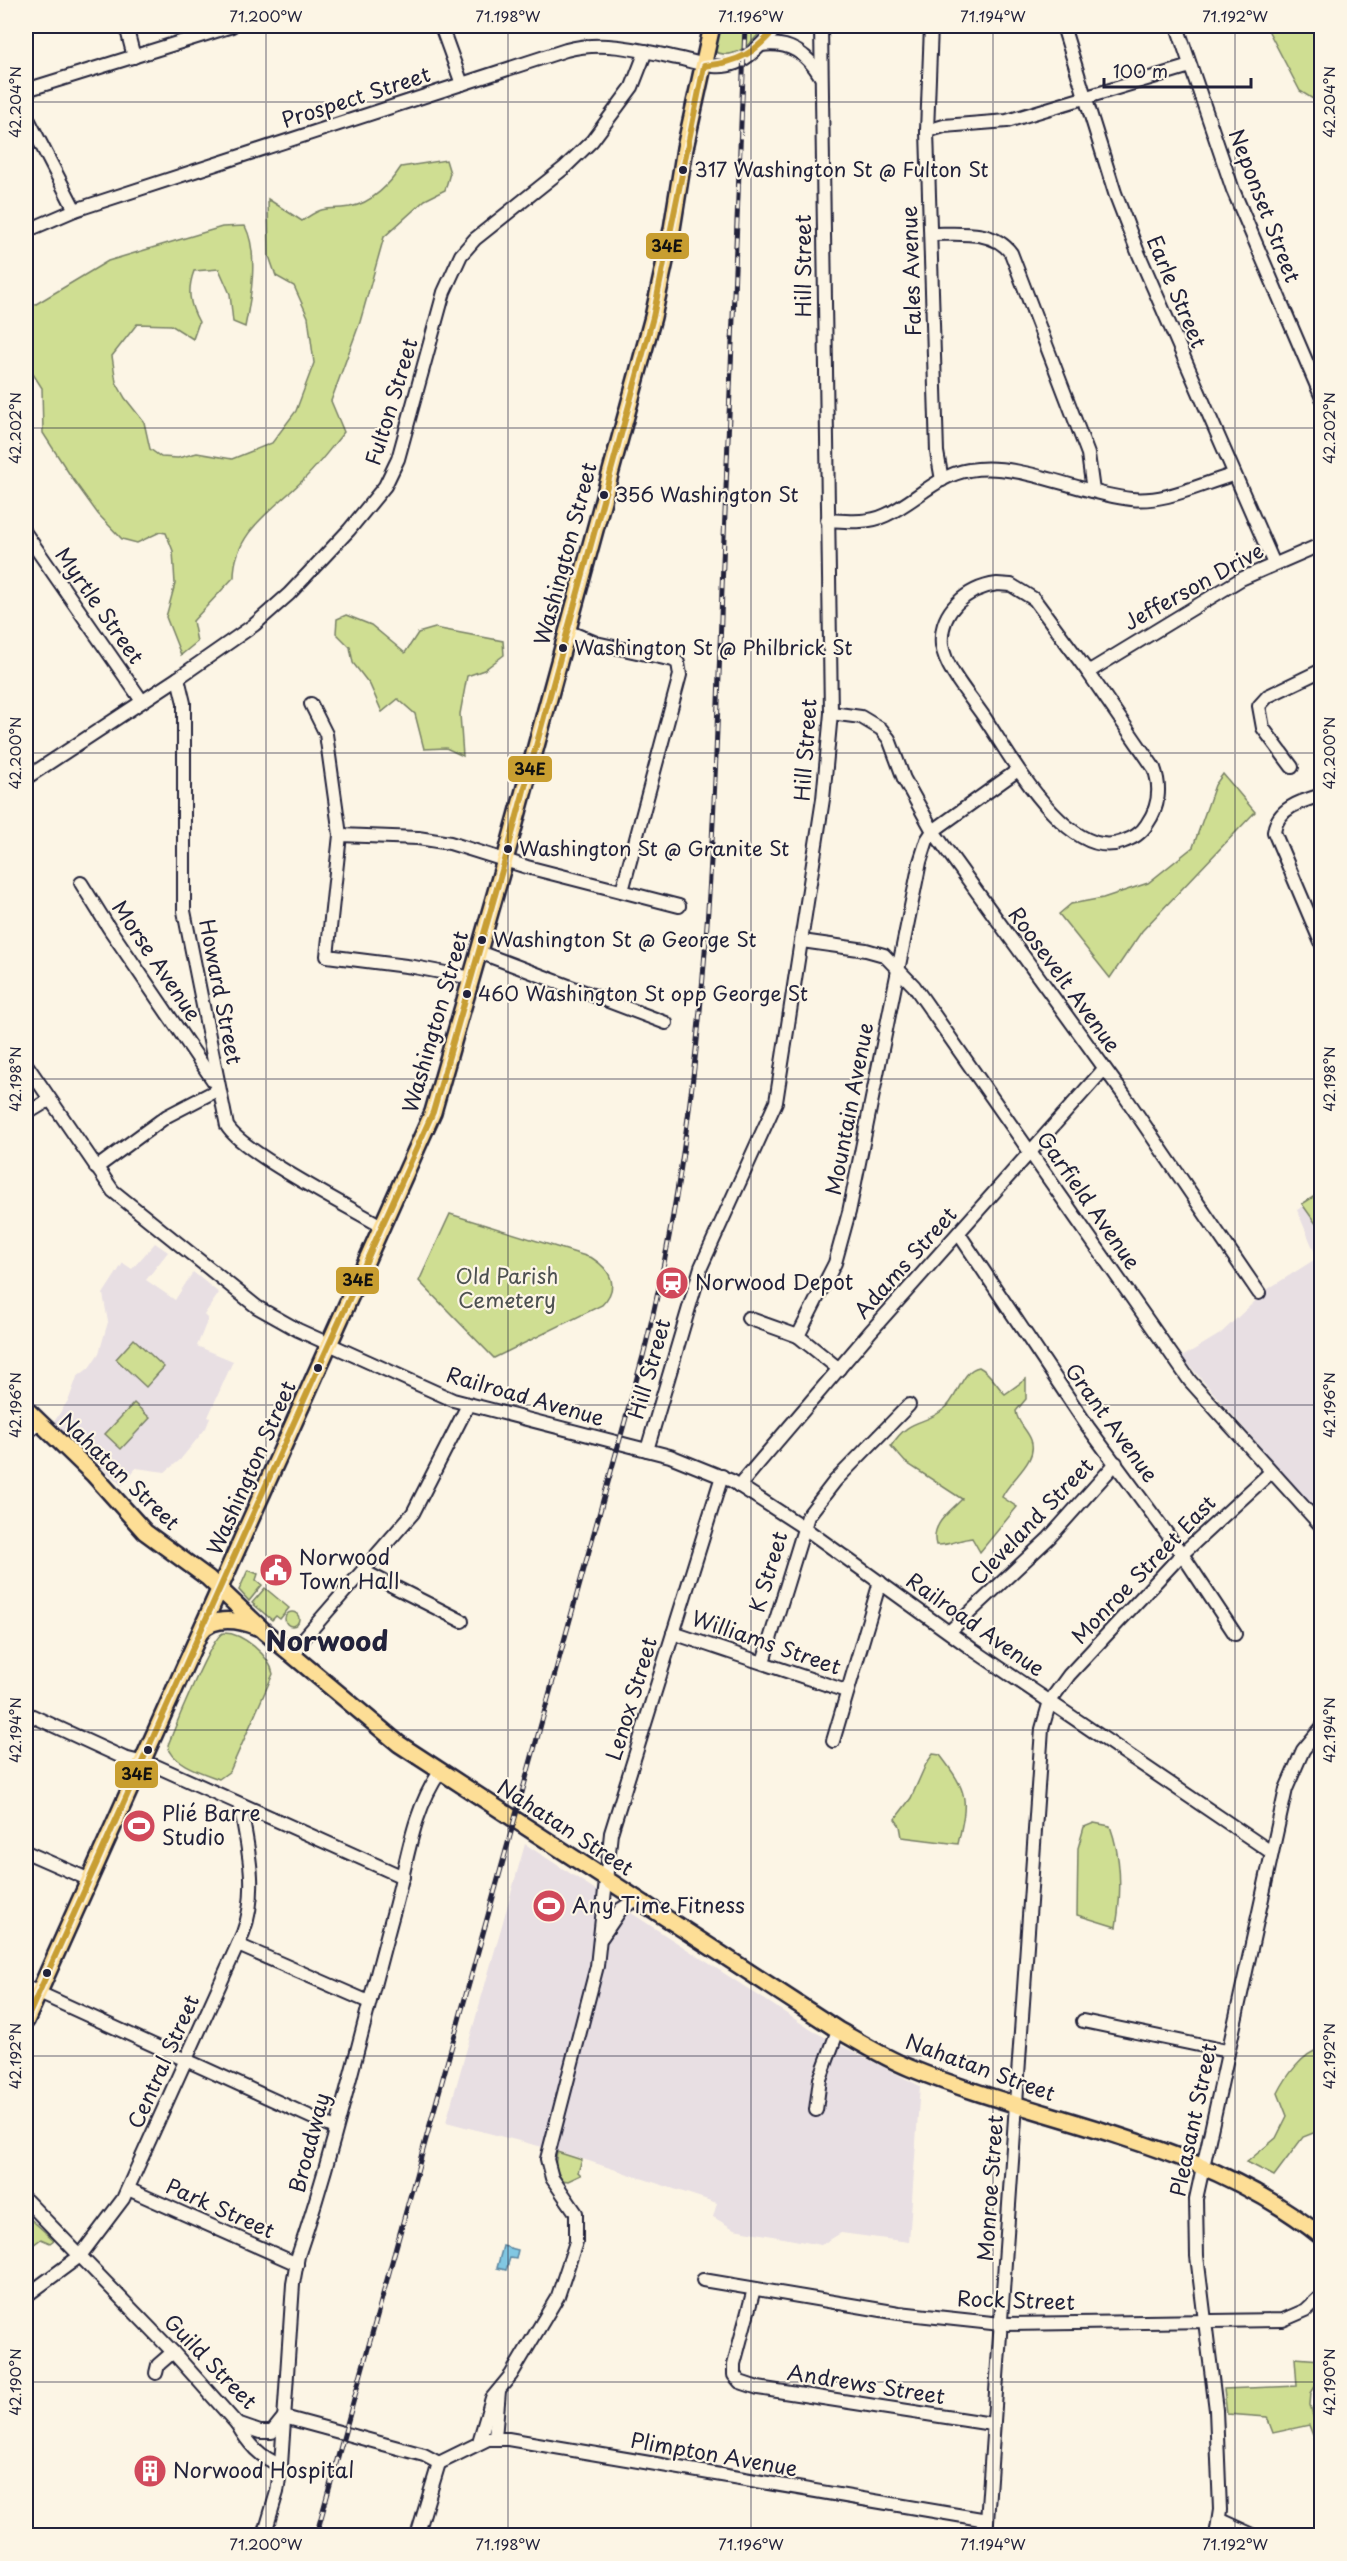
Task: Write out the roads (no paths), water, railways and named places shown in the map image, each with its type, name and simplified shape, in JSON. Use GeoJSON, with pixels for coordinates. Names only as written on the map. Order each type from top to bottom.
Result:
{"type":"FeatureCollection","features":[{"type":"Feature","properties":{"kind":"main road","name":"Washington Street"},"geometry":{"type":"LineString","coordinates":[[26,2021],[32,1990],[90,1880],[433,1112],[505,860],[658,297],[685,148],[712,26]]}},
{"type":"Feature","properties":{"kind":"main road","name":"Nahatan Street"},"geometry":{"type":"LineString","coordinates":[[26,1409],[93,1474],[145,1532],[220,1589],[265,1632],[385,1732],[440,1772],[838,2030],[909,2068],[1201,2165],[1253,2189],[1322,2236]]}},
{"type":"Feature","properties":{"kind":"main road"},"geometry":{"type":"LineString","coordinates":[[200,1635],[211,1624],[228,1621],[247,1623],[265,1632]]}},
{"type":"Feature","properties":{"kind":"street"},"geometry":{"type":"LineString","coordinates":[[126,26],[135,57]]}},
{"type":"Feature","properties":{"kind":"street"},"geometry":{"type":"LineString","coordinates":[[26,90],[232,26]]}},
{"type":"Feature","properties":{"kind":"street"},"geometry":{"type":"LineString","coordinates":[[441,26],[462,84]]}},
{"type":"Feature","properties":{"kind":"street"},"geometry":{"type":"LineString","coordinates":[[704,66],[738,62],[761,45],[778,26]]}},
{"type":"Feature","properties":{"kind":"street","name":"Hill Street"},"geometry":{"type":"LineString","coordinates":[[647,1450],[701,1267],[776,1102],[823,799],[831,712],[821,26]]}},
{"type":"Feature","properties":{"kind":"street","name":"Fales Avenue"},"geometry":{"type":"LineString","coordinates":[[931,26],[927,131],[937,452],[942,480]]}},
{"type":"Feature","properties":{"kind":"street","name":"Earle Street"},"geometry":{"type":"LineString","coordinates":[[1063,26],[1085,99],[1137,250],[1233,475],[1274,564]]}},
{"type":"Feature","properties":{"kind":"street","name":"Neponset Street"},"geometry":{"type":"LineString","coordinates":[[1177,26],[1256,248],[1322,398]]}},
{"type":"Feature","properties":{"kind":"street"},"geometry":{"type":"LineString","coordinates":[[761,45],[776,44],[794,48],[812,62],[822,78]]}},
{"type":"Feature","properties":{"kind":"street","name":"Prospect Street"},"geometry":{"type":"LineString","coordinates":[[26,231],[75,210],[577,47],[609,45],[646,51],[704,66]]}},
{"type":"Feature","properties":{"kind":"street","name":"Fulton Street"},"geometry":{"type":"LineString","coordinates":[[26,778],[254,625],[289,594],[385,486],[398,459],[444,292],[454,266],[475,239],[564,168],[592,141],[632,87],[646,51]]}},
{"type":"Feature","properties":{"kind":"street"},"geometry":{"type":"LineString","coordinates":[[927,131],[944,126],[1007,122],[1190,66]]}},
{"type":"Feature","properties":{"kind":"street"},"geometry":{"type":"LineString","coordinates":[[26,114],[75,210]]}},
{"type":"Feature","properties":{"kind":"street"},"geometry":{"type":"LineString","coordinates":[[931,234],[975,234],[995,240],[1011,253],[1088,454],[1093,491]]}},
{"type":"Feature","properties":{"kind":"street"},"geometry":{"type":"LineString","coordinates":[[827,520],[858,522],[885,516],[942,480],[967,470],[990,468],[1131,499],[1145,499],[1189,489],[1233,475]]}},
{"type":"Feature","properties":{"kind":"street","name":"Myrtle Street"},"geometry":{"type":"LineString","coordinates":[[26,534],[142,701]]}},
{"type":"Feature","properties":{"kind":"street","name":"Jefferson Drive"},"geometry":{"type":"LineString","coordinates":[[1088,672],[1206,598],[1274,564],[1322,544]]}},
{"type":"Feature","properties":{"kind":"street"},"geometry":{"type":"LineString","coordinates":[[1011,585],[1034,598],[1088,672],[1154,768],[1159,780],[1159,794],[1149,821],[1141,833],[1116,844],[1092,843],[1069,830],[1018,770],[944,656],[943,633],[952,610],[967,594],[979,587],[1011,585]]}},
{"type":"Feature","properties":{"kind":"street"},"geometry":{"type":"LineString","coordinates":[[567,631],[596,643],[678,663],[680,675],[622,891]]}},
{"type":"Feature","properties":{"kind":"street"},"geometry":{"type":"LineString","coordinates":[[1292,767],[1263,728],[1259,706],[1268,696],[1322,670]]}},
{"type":"Feature","properties":{"kind":"street","name":"Howard Street"},"geometry":{"type":"LineString","coordinates":[[178,678],[184,703],[184,911],[227,1126],[232,1134],[254,1150],[382,1227]]}},
{"type":"Feature","properties":{"kind":"street"},"geometry":{"type":"LineString","coordinates":[[311,704],[326,734],[340,835],[327,956],[414,967],[472,978]]}},
{"type":"Feature","properties":{"kind":"street","name":"Roosevelt Avenue"},"geometry":{"type":"LineString","coordinates":[[831,712],[861,717],[881,729],[894,748],[904,779],[933,831],[1104,1069],[1259,1293]]}},
{"type":"Feature","properties":{"kind":"street"},"geometry":{"type":"LineString","coordinates":[[933,831],[1018,770]]}},
{"type":"Feature","properties":{"kind":"street"},"geometry":{"type":"LineString","coordinates":[[1322,795],[1288,808],[1275,822],[1274,832],[1322,945]]}},
{"type":"Feature","properties":{"kind":"street","name":"Mountain Avenue"},"geometry":{"type":"LineString","coordinates":[[798,1336],[835,1263],[849,1212],[920,862],[927,840],[933,831]]}},
{"type":"Feature","properties":{"kind":"street"},"geometry":{"type":"LineString","coordinates":[[340,835],[436,840],[679,906]]}},
{"type":"Feature","properties":{"kind":"street","name":"Morse Avenue"},"geometry":{"type":"LineString","coordinates":[[81,883],[219,1089]]}},
{"type":"Feature","properties":{"kind":"street","name":"Garfield Avenue"},"geometry":{"type":"LineString","coordinates":[[802,941],[866,950],[884,955],[898,969],[924,1000],[1190,1382],[1322,1527]]}},
{"type":"Feature","properties":{"kind":"street"},"geometry":{"type":"LineString","coordinates":[[479,952],[666,1023]]}},
{"type":"Feature","properties":{"kind":"street","name":"Railroad Avenue"},"geometry":{"type":"LineString","coordinates":[[26,1064],[112,1191],[225,1284],[257,1307],[330,1344],[468,1405],[647,1450],[685,1461],[722,1476],[803,1527],[1050,1701],[1271,1852]]}},
{"type":"Feature","properties":{"kind":"street","name":"Adams Street"},"geometry":{"type":"LineString","coordinates":[[739,1486],[839,1369],[1104,1069]]}},
{"type":"Feature","properties":{"kind":"street"},"geometry":{"type":"LineString","coordinates":[[96,1168],[167,1116],[219,1089]]}},
{"type":"Feature","properties":{"kind":"street"},"geometry":{"type":"LineString","coordinates":[[26,1114],[49,1100]]}},
{"type":"Feature","properties":{"kind":"street","name":"Grant Avenue"},"geometry":{"type":"LineString","coordinates":[[959,1234],[1088,1427],[1182,1554],[1235,1634]]}},
{"type":"Feature","properties":{"kind":"street"},"geometry":{"type":"LineString","coordinates":[[748,1318],[798,1336],[839,1369]]}},
{"type":"Feature","properties":{"kind":"street"},"geometry":{"type":"LineString","coordinates":[[294,1656],[305,1637],[413,1513],[468,1405]]}},
{"type":"Feature","properties":{"kind":"street","name":"K Street"},"geometry":{"type":"LineString","coordinates":[[763,1662],[808,1516],[835,1481],[909,1405]]}},
{"type":"Feature","properties":{"kind":"street"},"geometry":{"type":"LineString","coordinates":[[26,1434],[38,1423]]}},
{"type":"Feature","properties":{"kind":"street","name":"Cleveland Street"},"geometry":{"type":"LineString","coordinates":[[950,1631],[1048,1538],[1116,1463]]}},
{"type":"Feature","properties":{"kind":"street","name":"Monroe Street East"},"geometry":{"type":"LineString","coordinates":[[1050,1701],[1069,1675],[1182,1554],[1271,1472]]}},
{"type":"Feature","properties":{"kind":"street","name":"Lenox Street"},"geometry":{"type":"LineString","coordinates":[[479,2442],[488,2407],[558,2296],[576,2241],[576,2213],[552,2178],[547,2159],[597,1966],[602,1938],[610,1833],[722,1476]]}},
{"type":"Feature","properties":{"kind":"street"},"geometry":{"type":"LineString","coordinates":[[363,1571],[462,1621]]}},
{"type":"Feature","properties":{"kind":"street"},"geometry":{"type":"LineString","coordinates":[[833,1741],[880,1582]]}},
{"type":"Feature","properties":{"kind":"street","name":"Williams Street"},"geometry":{"type":"LineString","coordinates":[[673,1632],[846,1691]]}},
{"type":"Feature","properties":{"kind":"street","name":"Monroe Street"},"geometry":{"type":"LineString","coordinates":[[986,2535],[1042,1729],[1050,1701]]}},
{"type":"Feature","properties":{"kind":"street"},"geometry":{"type":"LineString","coordinates":[[26,1713],[124,1758],[142,1763],[403,1877]]}},
{"type":"Feature","properties":{"kind":"street","name":"Pleasant Street"},"geometry":{"type":"LineString","coordinates":[[1216,2535],[1220,2520],[1216,2410],[1194,2216],[1201,2165],[1289,1779],[1303,1750],[1319,1733]]}},
{"type":"Feature","properties":{"kind":"street","name":"Broadway"},"geometry":{"type":"LineString","coordinates":[[264,2535],[277,2492],[281,2465],[297,2264],[424,1798],[440,1772]]}},
{"type":"Feature","properties":{"kind":"street","name":"Central Street"},"geometry":{"type":"LineString","coordinates":[[26,2296],[81,2256],[128,2189],[238,1945],[250,1909],[252,1877],[240,1805]]}},
{"type":"Feature","properties":{"kind":"street"},"geometry":{"type":"LineString","coordinates":[[26,1852],[90,1880]]}},
{"type":"Feature","properties":{"kind":"street","name":"Lenox Street"},"geometry":{"type":"LineString","coordinates":[[602,1938],[621,1909],[637,1899]]}},
{"type":"Feature","properties":{"kind":"street"},"geometry":{"type":"LineString","coordinates":[[238,1945],[369,2002]]}},
{"type":"Feature","properties":{"kind":"street"},"geometry":{"type":"LineString","coordinates":[[32,1990],[335,2128]]}},
{"type":"Feature","properties":{"kind":"street"},"geometry":{"type":"LineString","coordinates":[[1083,2021],[1227,2051]]}},
{"type":"Feature","properties":{"kind":"street"},"geometry":{"type":"LineString","coordinates":[[816,2110],[820,2079],[838,2030]]}},
{"type":"Feature","properties":{"kind":"street","name":"Park Street"},"geometry":{"type":"LineString","coordinates":[[128,2189],[297,2264]]}},
{"type":"Feature","properties":{"kind":"street","name":"Guild Street"},"geometry":{"type":"LineString","coordinates":[[26,2200],[173,2352],[237,2424],[260,2432],[272,2432],[284,2417],[424,2455],[439,2463]]}},
{"type":"Feature","properties":{"kind":"street","name":"Rock Street"},"geometry":{"type":"LineString","coordinates":[[704,2280],[899,2313],[1001,2324],[1283,2320],[1306,2310],[1322,2295]]}},
{"type":"Feature","properties":{"kind":"street","name":"Andrews Street"},"geometry":{"type":"LineString","coordinates":[[754,2289],[734,2364],[734,2375],[737,2379],[758,2388],[992,2424]]}},
{"type":"Feature","properties":{"kind":"street"},"geometry":{"type":"LineString","coordinates":[[156,2373],[158,2365],[173,2352]]}},
{"type":"Feature","properties":{"kind":"street"},"geometry":{"type":"LineString","coordinates":[[495,2438],[499,2390]]}},
{"type":"Feature","properties":{"kind":"street"},"geometry":{"type":"LineString","coordinates":[[237,2424],[246,2439],[263,2458],[281,2465]]}},
{"type":"Feature","properties":{"kind":"street","name":"Plimpton Avenue"},"geometry":{"type":"LineString","coordinates":[[439,2463],[479,2442],[495,2438],[552,2445],[783,2487],[987,2520]]}},
{"type":"Feature","properties":{"kind":"street"},"geometry":{"type":"LineString","coordinates":[[417,2535],[439,2463]]}},
{"type":"Feature","properties":{"kind":"street"},"geometry":{"type":"LineString","coordinates":[[1220,2520],[1255,2535]]}},
{"type":"Feature","properties":{"kind":"water"},"geometry":{"type":"Polygon","coordinates":[[[503,2246],[518,2250],[516,2259],[510,2258],[506,2270],[497,2268],[503,2246]]]}},
{"type":"Feature","properties":{"kind":"railway"},"geometry":{"type":"LineString","coordinates":[[316,2536],[643,1356],[664,1262],[681,1167],[694,1071],[710,879],[745,26]]}},
{"type":"Feature","properties":{"kind":"place","name":"317 Washington St @ Fulton St"},"geometry":{"type":"Point","coordinates":[683,170]}},
{"type":"Feature","properties":{"kind":"place","name":"356 Washington St"},"geometry":{"type":"Point","coordinates":[604,495]}},
{"type":"Feature","properties":{"kind":"place","name":"Washington St @ Philbrick St"},"geometry":{"type":"Point","coordinates":[563,648]}},
{"type":"Feature","properties":{"kind":"place","name":"Washington St @ Granite St"},"geometry":{"type":"Point","coordinates":[508,849]}},
{"type":"Feature","properties":{"kind":"place","name":"Washington St @ George St"},"geometry":{"type":"Point","coordinates":[482,940]}},
{"type":"Feature","properties":{"kind":"place","name":"460 Washington St opp George St"},"geometry":{"type":"Point","coordinates":[467,994]}},
{"type":"Feature","properties":{"kind":"place","name":"Norwood Depot"},"geometry":{"type":"Point","coordinates":[672,1283]}},
{"type":"Feature","properties":{"kind":"place","name":"Norwood Town Hall"},"geometry":{"type":"Point","coordinates":[276,1570]}},
{"type":"Feature","properties":{"kind":"place","name":"Plié Barre Studio"},"geometry":{"type":"Point","coordinates":[139,1826]}},
{"type":"Feature","properties":{"kind":"place","name":"Any Time Fitness"},"geometry":{"type":"Point","coordinates":[549,1906]}},
{"type":"Feature","properties":{"kind":"place","name":"Norwood Hospital"},"geometry":{"type":"Point","coordinates":[150,2471]}},
{"type":"Feature","properties":{"kind":"district","name":"Norwood"},"geometry":{"type":"Point","coordinates":[327,1642]}},
{"type":"Feature","properties":{"kind":"park label","name":"Old Parish Cemetery"},"geometry":{"type":"Point","coordinates":[507,1289]}}]}
